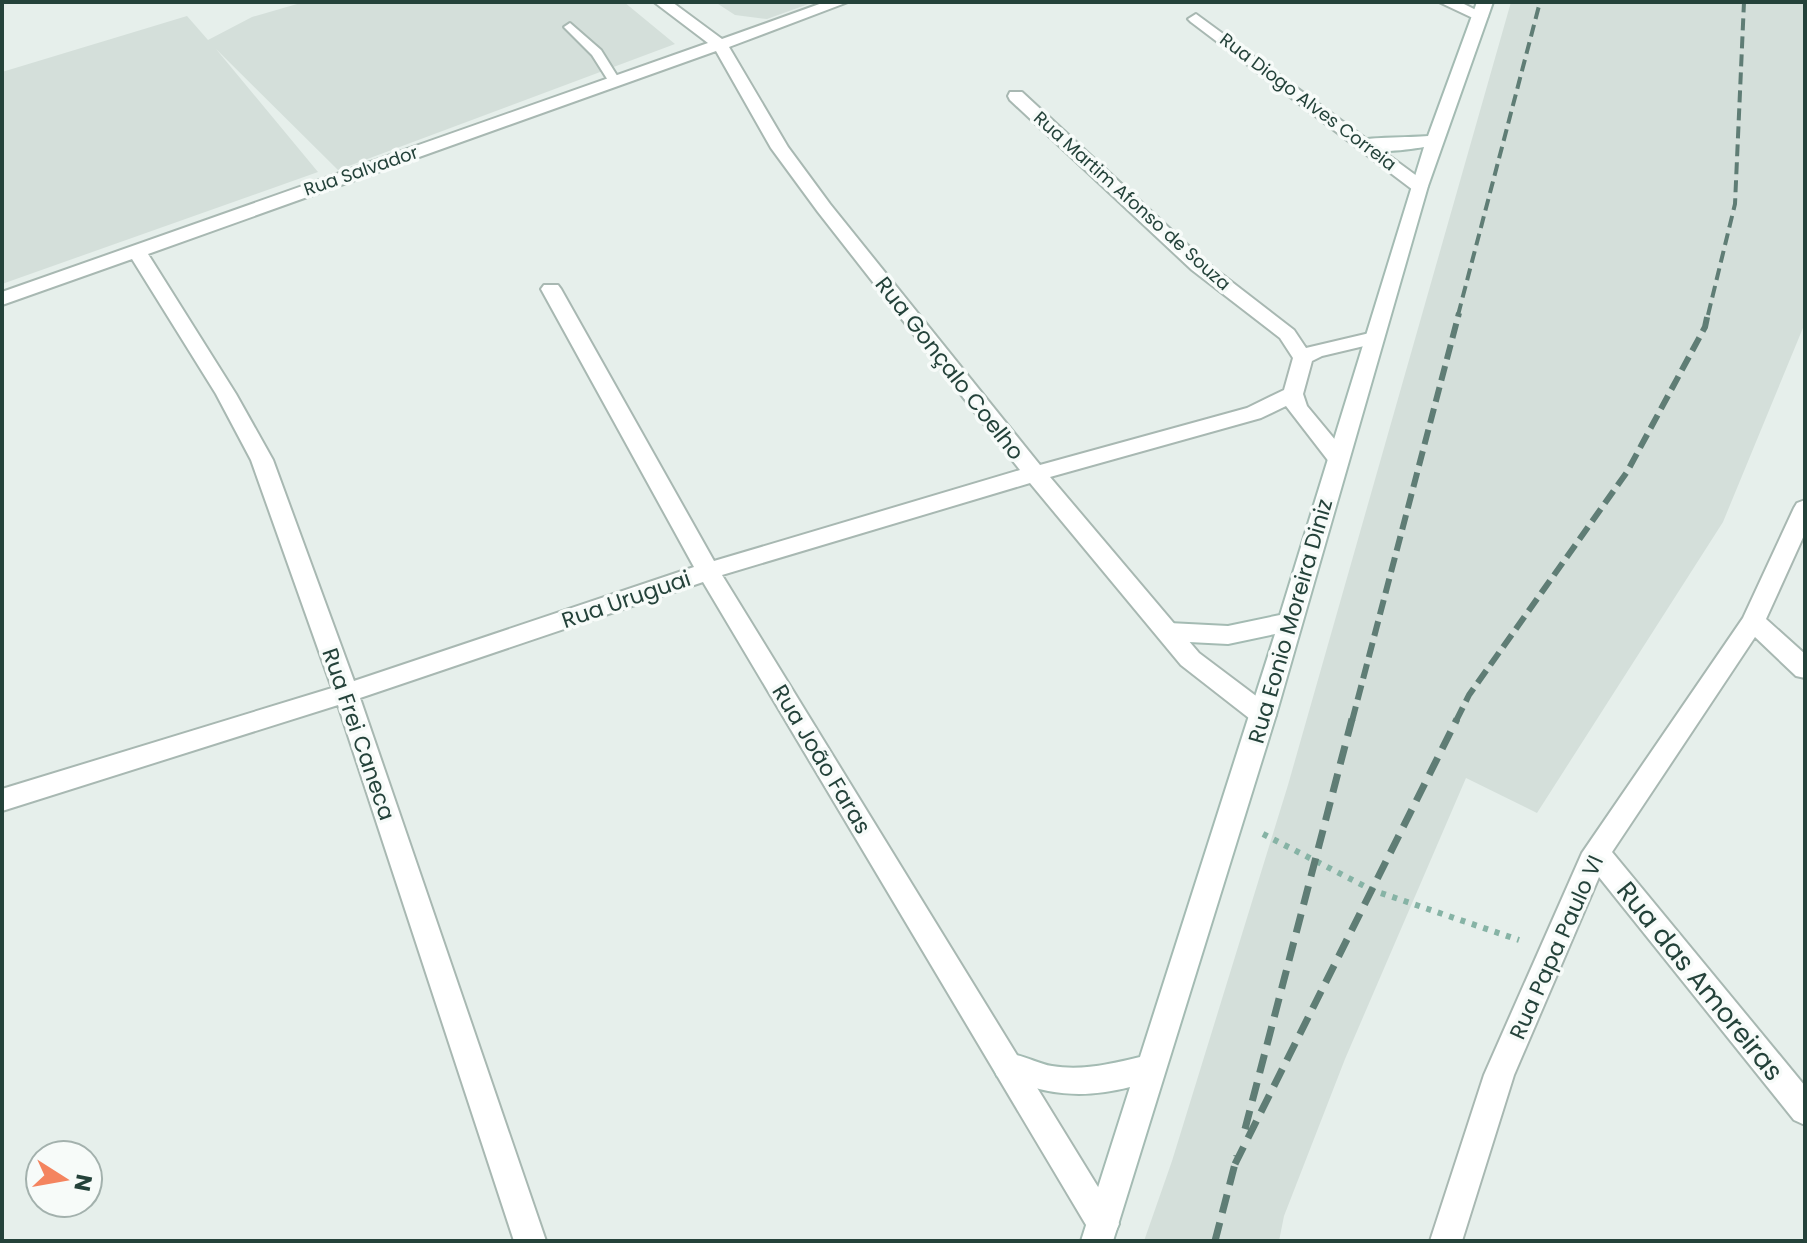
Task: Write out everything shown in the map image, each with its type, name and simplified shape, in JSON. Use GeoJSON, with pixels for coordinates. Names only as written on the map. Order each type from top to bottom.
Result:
{"type":"FeatureCollection","features":[{"type":"Feature","properties":{"kind":"street","name":"Rua Gonçalo Coelho"},"geometry":{"type":"LineString","coordinates":[[662,2],[720,45],[780,148],[1034,473],[1190,659],[1263,715]]}},
{"type":"Feature","properties":{"kind":"street","name":"Rua Salvador"},"geometry":{"type":"LineString","coordinates":[[2,299],[840,2]]}},
{"type":"Feature","properties":{"kind":"street"},"geometry":{"type":"LineString","coordinates":[[1447,2],[1482,9]]}},
{"type":"Feature","properties":{"kind":"street","name":"Rua Eonio Moreira Diniz"},"geometry":{"type":"LineString","coordinates":[[1100,1232],[1263,715],[1419,186],[1482,9]]}},
{"type":"Feature","properties":{"kind":"street","name":"Rua Diogo Alves Correia"},"geometry":{"type":"LineString","coordinates":[[1196,19],[1419,186]]}},
{"type":"Feature","properties":{"kind":"street","name":"Rua Martim Afonso de Souza"},"geometry":{"type":"LineString","coordinates":[[1016,96],[1199,266],[1287,334],[1303,358]]}},
{"type":"Feature","properties":{"kind":"street"},"geometry":{"type":"LineString","coordinates":[[1361,143],[1401,145],[1435,140]]}},
{"type":"Feature","properties":{"kind":"street","name":"Rua Frei Caneca"},"geometry":{"type":"LineString","coordinates":[[136,250],[226,394],[262,460],[346,693],[530,1241]]}},
{"type":"Feature","properties":{"kind":"street","name":"Rua João Faras"},"geometry":{"type":"LineString","coordinates":[[551,289],[708,571],[1008,1066],[1100,1232]]}},
{"type":"Feature","properties":{"kind":"street","name":"Rua Martim Afonso de Souza"},"geometry":{"type":"LineString","coordinates":[[1287,334],[1329,348]]}},
{"type":"Feature","properties":{"kind":"street"},"geometry":{"type":"LineString","coordinates":[[1338,458],[1296,404],[1303,358],[1329,348],[1374,338]]}},
{"type":"Feature","properties":{"kind":"street","name":"Rua Uruguai"},"geometry":{"type":"LineString","coordinates":[[2,800],[346,693],[708,571],[1034,473],[1296,404]]}},
{"type":"Feature","properties":{"kind":"street","name":"Rua Papa Paulo VI"},"geometry":{"type":"LineString","coordinates":[[1446,1241],[1499,1075],[1596,853],[1753,621],[1805,508]]}},
{"type":"Feature","properties":{"kind":"street"},"geometry":{"type":"LineString","coordinates":[[1753,621],[1805,669]]}},
{"type":"Feature","properties":{"kind":"street"},"geometry":{"type":"LineString","coordinates":[[1169,632],[1228,635],[1291,622]]}},
{"type":"Feature","properties":{"kind":"street","name":"Rua das Amoreiras"},"geometry":{"type":"LineString","coordinates":[[1596,853],[1805,1110]]}},
{"type":"Feature","properties":{"kind":"street"},"geometry":{"type":"LineString","coordinates":[[1008,1066],[1052,1080],[1098,1081],[1152,1068]]}},
{"type":"Feature","properties":{"kind":"lane"},"geometry":{"type":"LineString","coordinates":[[570,27],[597,53],[615,82]]}},
{"type":"Feature","properties":{"kind":"path"},"geometry":{"type":"LineString","coordinates":[[1230,818],[1372,890],[1552,951]]}},
{"type":"Feature","properties":{"kind":"shaded area"},"geometry":{"type":"Polygon","coordinates":[[[304,2],[624,2],[675,44],[338,170],[216,49],[318,172],[2,284],[2,72],[187,16],[208,40],[252,17],[304,2]]]}},
{"type":"Feature","properties":{"kind":"shaded area"},"geometry":{"type":"Polygon","coordinates":[[[715,2],[814,2],[767,19],[735,15],[715,2]]]}},
{"type":"Feature","properties":{"kind":"shaded area"},"geometry":{"type":"Polygon","coordinates":[[[1511,2],[1805,2],[1805,323],[1723,522],[1537,813],[1466,778],[1345,1059],[1284,1216],[1279,1241],[1144,1241],[1172,1161],[1288,785],[1511,2]]]}},
{"type":"Feature","properties":{"kind":"railway"},"geometry":{"type":"LineString","coordinates":[[1458,315],[1540,2]]}},
{"type":"Feature","properties":{"kind":"railway"},"geometry":{"type":"LineString","coordinates":[[1708,315],[1735,204],[1744,2]]}},
{"type":"Feature","properties":{"kind":"railway"},"geometry":{"type":"LineString","coordinates":[[1352,721],[1459,313]]}},
{"type":"Feature","properties":{"kind":"railway"},"geometry":{"type":"LineString","coordinates":[[1457,719],[1469,695],[1627,472],[1705,327],[1708,313]]}},
{"type":"Feature","properties":{"kind":"railway"},"geometry":{"type":"LineString","coordinates":[[1245,1129],[1352,719]]}},
{"type":"Feature","properties":{"kind":"railway"},"geometry":{"type":"LineString","coordinates":[[1235,1164],[1457,719]]}},
{"type":"Feature","properties":{"kind":"railway"},"geometry":{"type":"LineString","coordinates":[[1215,1241],[1237,1156]]}}]}
